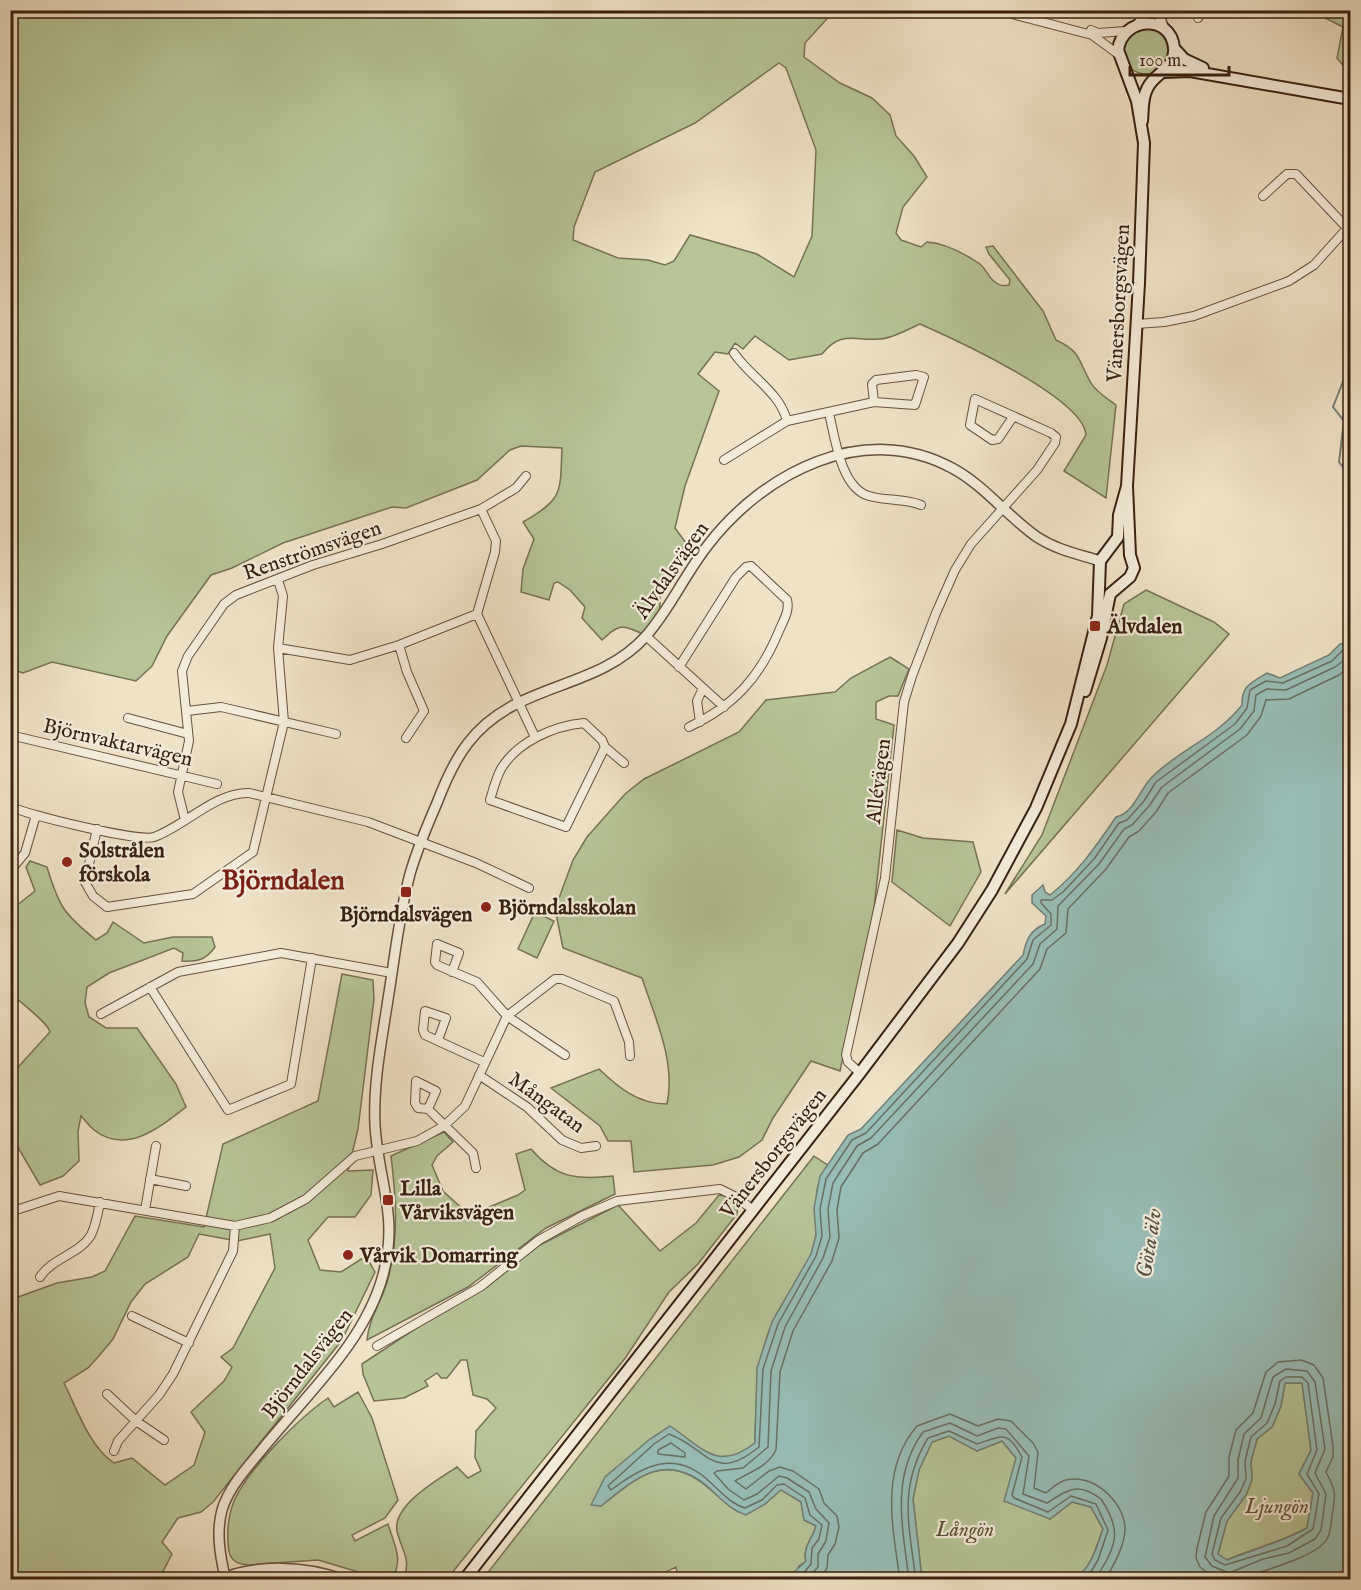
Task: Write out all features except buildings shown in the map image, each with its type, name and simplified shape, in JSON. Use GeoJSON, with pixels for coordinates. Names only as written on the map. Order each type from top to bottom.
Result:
{"type":"FeatureCollection","features":[{"type":"Feature","properties":{"kind":"main road"},"geometry":{"type":"LineString","coordinates":[[1119,54],[1120,41],[1126,31],[1139,23],[1152,23],[1164,29],[1171,38],[1174,48],[1193,65],[1248,82],[1350,99]]}},
{"type":"Feature","properties":{"kind":"main road","name":"Vänersborgsvägen"},"geometry":{"type":"LineString","coordinates":[[464,1580],[860,1073],[958,943],[992,890],[1036,808],[1096,658],[1110,594],[1133,572],[1130,555],[1127,486],[1137,324],[1142,121],[1144,97],[1159,74],[1172,60],[1174,48]]}},
{"type":"Feature","properties":{"kind":"main road","name":"Vänersborgsvägen"},"geometry":{"type":"LineString","coordinates":[[1119,54],[1142,121]]}},
{"type":"Feature","properties":{"kind":"main road"},"geometry":{"type":"LineString","coordinates":[[1126,70],[1140,77],[1180,70],[1220,75]]}},
{"type":"Feature","properties":{"kind":"main road"},"geometry":{"type":"LineString","coordinates":[[1143,143],[1152,93],[1163,80],[1185,76],[1232,83],[1248,82]]}},
{"type":"Feature","properties":{"kind":"main road"},"geometry":{"type":"LineString","coordinates":[[1330,94],[1350,94]]}},
{"type":"Feature","properties":{"kind":"main road","name":"Vänersborgsvägen"},"geometry":{"type":"LineString","coordinates":[[1071,724],[1098,616],[1100,561],[1118,537],[1119,515],[1127,486]]}},
{"type":"Feature","properties":{"kind":"main road"},"geometry":{"type":"LineString","coordinates":[[1109,550],[1121,550],[1130,555]]}},
{"type":"Feature","properties":{"kind":"main road"},"geometry":{"type":"LineString","coordinates":[[1100,574],[1110,583],[1123,583]]}},
{"type":"Feature","properties":{"kind":"street"},"geometry":{"type":"LineString","coordinates":[[997,10],[1092,35],[1119,54]]}},
{"type":"Feature","properties":{"kind":"street"},"geometry":{"type":"LineString","coordinates":[[1139,23],[1146,10]]}},
{"type":"Feature","properties":{"kind":"street"},"geometry":{"type":"LineString","coordinates":[[1157,10],[1164,29]]}},
{"type":"Feature","properties":{"kind":"street"},"geometry":{"type":"LineString","coordinates":[[1198,18],[1203,10]]}},
{"type":"Feature","properties":{"kind":"street"},"geometry":{"type":"LineString","coordinates":[[1065,27],[1094,30],[1098,33],[1126,31]]}},
{"type":"Feature","properties":{"kind":"street"},"geometry":{"type":"LineString","coordinates":[[1137,324],[1194,316],[1289,281],[1314,265],[1349,227],[1296,174],[1287,174],[1263,196]]}},
{"type":"Feature","properties":{"kind":"street"},"geometry":{"type":"LineString","coordinates":[[734,353],[744,369],[777,398],[787,421]]}},
{"type":"Feature","properties":{"kind":"street"},"geometry":{"type":"LineString","coordinates":[[724,460],[787,421],[874,402],[915,405],[924,377],[916,375],[876,380],[872,384],[874,402]]}},
{"type":"Feature","properties":{"kind":"street"},"geometry":{"type":"LineString","coordinates":[[1003,509],[1037,470],[1056,437],[975,399],[970,424],[993,440],[998,439],[1013,417]]}},
{"type":"Feature","properties":{"kind":"street"},"geometry":{"type":"LineString","coordinates":[[830,413],[846,475],[865,494],[908,500],[921,505]]}},
{"type":"Feature","properties":{"kind":"street","name":"Älvdalsvägen"},"geometry":{"type":"LineString","coordinates":[[421,841],[448,776],[467,743],[487,721],[518,701],[613,664],[646,636],[709,544],[745,505],[798,469],[839,454],[894,450],[936,461],[967,477],[1039,538],[1060,550],[1100,561]]}},
{"type":"Feature","properties":{"kind":"street","name":"Renströmsvägen"},"geometry":{"type":"LineString","coordinates":[[185,820],[178,792],[188,734],[183,671],[188,656],[230,599],[314,565],[382,544],[481,508],[516,488],[526,476]]}},
{"type":"Feature","properties":{"kind":"street"},"geometry":{"type":"LineString","coordinates":[[481,508],[496,541],[477,614],[535,737]]}},
{"type":"Feature","properties":{"kind":"street","name":"Allévägen"},"geometry":{"type":"LineString","coordinates":[[860,1073],[848,1062],[846,1055],[885,878],[904,702],[936,613],[955,570],[971,544],[1003,509]]}},
{"type":"Feature","properties":{"kind":"street"},"geometry":{"type":"LineString","coordinates":[[679,667],[736,577],[746,567],[751,567],[787,600],[788,611],[762,669],[724,707],[689,727]]}},
{"type":"Feature","properties":{"kind":"street"},"geometry":{"type":"LineString","coordinates":[[97,829],[85,882],[102,905],[111,907],[193,894],[253,852],[284,722],[278,648],[282,596],[278,580]]}},
{"type":"Feature","properties":{"kind":"street"},"geometry":{"type":"LineString","coordinates":[[278,648],[350,660],[399,645],[477,614]]}},
{"type":"Feature","properties":{"kind":"street"},"geometry":{"type":"LineString","coordinates":[[646,636],[724,707]]}},
{"type":"Feature","properties":{"kind":"street"},"geometry":{"type":"LineString","coordinates":[[399,645],[407,672],[424,711],[406,738]]}},
{"type":"Feature","properties":{"kind":"street"},"geometry":{"type":"LineString","coordinates":[[700,722],[697,701],[703,688]]}},
{"type":"Feature","properties":{"kind":"street"},"geometry":{"type":"LineString","coordinates":[[187,711],[221,707],[336,734]]}},
{"type":"Feature","properties":{"kind":"street"},"geometry":{"type":"LineString","coordinates":[[128,718],[188,734]]}},
{"type":"Feature","properties":{"kind":"street"},"geometry":{"type":"LineString","coordinates":[[605,747],[566,826],[490,800],[501,769],[518,750],[535,737],[573,724],[584,723],[624,764]]}},
{"type":"Feature","properties":{"kind":"street","name":"Björnvaktarvägen"},"geometry":{"type":"LineString","coordinates":[[10,735],[218,784]]}},
{"type":"Feature","properties":{"kind":"street"},"geometry":{"type":"LineString","coordinates":[[10,806],[36,815],[97,829],[151,838],[242,793],[266,796],[368,822],[506,875],[529,888]]}},
{"type":"Feature","properties":{"kind":"street"},"geometry":{"type":"LineString","coordinates":[[10,871],[25,853],[36,815]]}},
{"type":"Feature","properties":{"kind":"street","name":"Björndalsvägen"},"geometry":{"type":"LineString","coordinates":[[222,1578],[220,1522],[233,1487],[354,1337],[375,1299],[387,1260],[390,1236],[389,1208],[375,1123],[375,1096],[407,886],[421,841]]}},
{"type":"Feature","properties":{"kind":"street"},"geometry":{"type":"LineString","coordinates":[[101,1014],[178,972],[281,953],[392,973]]}},
{"type":"Feature","properties":{"kind":"street"},"geometry":{"type":"LineString","coordinates":[[150,987],[228,1110],[291,1084],[312,958]]}},
{"type":"Feature","properties":{"kind":"street"},"geometry":{"type":"LineString","coordinates":[[452,972],[477,982],[507,1016],[565,1055]]}},
{"type":"Feature","properties":{"kind":"street"},"geometry":{"type":"LineString","coordinates":[[11,1209],[59,1196],[235,1226],[270,1218],[306,1199],[356,1156],[417,1141],[444,1126],[465,1106],[507,1016],[555,979],[562,979],[614,1001],[629,1042],[630,1056]]}},
{"type":"Feature","properties":{"kind":"street"},"geometry":{"type":"LineString","coordinates":[[438,1040],[484,1062]]}},
{"type":"Feature","properties":{"kind":"street","name":"Mångatan"},"geometry":{"type":"LineString","coordinates":[[479,1076],[527,1107],[562,1140],[581,1148],[596,1146]]}},
{"type":"Feature","properties":{"kind":"street"},"geometry":{"type":"LineString","coordinates":[[428,1109],[473,1153],[476,1168]]}},
{"type":"Feature","properties":{"kind":"street"},"geometry":{"type":"LineString","coordinates":[[145,1210],[156,1146]]}},
{"type":"Feature","properties":{"kind":"street"},"geometry":{"type":"LineString","coordinates":[[150,1179],[186,1185]]}},
{"type":"Feature","properties":{"kind":"street"},"geometry":{"type":"LineString","coordinates":[[377,1346],[480,1287],[539,1240],[617,1201],[720,1189],[736,1197],[753,1210]]}},
{"type":"Feature","properties":{"kind":"street"},"geometry":{"type":"LineString","coordinates":[[40,1276],[46,1267],[83,1245],[95,1225],[100,1202]]}},
{"type":"Feature","properties":{"kind":"street"},"geometry":{"type":"LineString","coordinates":[[114,1451],[118,1441],[164,1388],[189,1343],[233,1251],[235,1226]]}},
{"type":"Feature","properties":{"kind":"street"},"geometry":{"type":"LineString","coordinates":[[132,1316],[189,1343]]}},
{"type":"Feature","properties":{"kind":"street"},"geometry":{"type":"LineString","coordinates":[[107,1394],[136,1421],[164,1440]]}},
{"type":"Feature","properties":{"kind":"street"},"geometry":{"type":"LineString","coordinates":[[222,1578],[281,1569],[321,1573],[345,1580]]}},
{"type":"Feature","properties":{"kind":"green space"},"geometry":{"type":"Polygon","coordinates":[[[11,11],[834,11],[805,43],[804,57],[840,83],[872,98],[890,115],[896,136],[914,156],[927,177],[903,207],[896,233],[901,240],[921,247],[927,242],[940,244],[980,264],[997,283],[1009,285],[1010,280],[986,247],[993,246],[1043,311],[1056,340],[1075,353],[1093,386],[1116,405],[1106,498],[1064,471],[1086,435],[1080,420],[1064,404],[1015,371],[920,324],[884,339],[842,339],[822,354],[789,360],[755,336],[743,349],[735,343],[728,354],[715,352],[698,374],[719,391],[685,486],[675,528],[686,543],[660,582],[660,610],[643,634],[621,627],[602,640],[582,618],[585,607],[570,590],[558,582],[554,583],[549,600],[521,592],[523,569],[534,539],[523,522],[546,507],[557,493],[560,485],[562,448],[521,446],[510,450],[477,480],[406,508],[392,507],[283,543],[232,568],[211,575],[167,636],[152,666],[136,681],[52,662],[23,673],[11,669],[17,655],[11,638],[11,11]],[[779,63],[695,123],[595,172],[574,227],[573,240],[618,258],[648,260],[665,265],[674,261],[690,235],[757,254],[794,277],[812,236],[816,150],[786,68],[779,63]]]}},
{"type":"Feature","properties":{"kind":"green space"},"geometry":{"type":"Polygon","coordinates":[[[1324,11],[1350,11],[1350,74],[1337,58],[1343,27],[1325,18],[1324,11]]]}},
{"type":"Feature","properties":{"kind":"green space"},"geometry":{"type":"Polygon","coordinates":[[[1146,28],[1155,29],[1162,35],[1168,42],[1168,60],[1162,67],[1155,73],[1146,74],[1137,73],[1130,67],[1124,60],[1123,51],[1124,42],[1130,35],[1137,29],[1146,28]]]}},
{"type":"Feature","properties":{"kind":"green space"},"geometry":{"type":"Polygon","coordinates":[[[1146,590],[1214,622],[1229,634],[1005,894],[1042,835],[1107,665],[1124,604],[1146,590]]]}},
{"type":"Feature","properties":{"kind":"green space"},"geometry":{"type":"Polygon","coordinates":[[[890,657],[909,669],[898,696],[889,696],[876,702],[876,719],[894,725],[874,909],[840,1071],[811,1061],[773,1118],[762,1140],[739,1157],[713,1165],[634,1172],[631,1141],[608,1141],[600,1126],[551,1088],[599,1069],[630,1094],[647,1101],[667,1104],[669,1088],[669,1072],[663,1040],[642,978],[563,948],[555,909],[573,860],[587,837],[625,794],[644,779],[739,732],[766,700],[835,692],[851,678],[890,657]]]}},
{"type":"Feature","properties":{"kind":"green space"},"geometry":{"type":"Polygon","coordinates":[[[897,830],[923,838],[973,842],[981,872],[950,926],[892,882],[897,830]]]}},
{"type":"Feature","properties":{"kind":"green space"},"geometry":{"type":"Polygon","coordinates":[[[30,861],[47,867],[55,892],[64,909],[96,940],[107,933],[113,922],[144,943],[173,937],[212,937],[215,947],[205,957],[187,961],[182,961],[183,953],[174,948],[109,973],[87,987],[85,1003],[89,1017],[106,1028],[137,1028],[176,1084],[186,1107],[153,1130],[130,1139],[118,1140],[106,1137],[94,1130],[81,1116],[78,1131],[79,1161],[63,1176],[40,1185],[16,1144],[11,1128],[11,1075],[50,1032],[39,1018],[11,993],[11,910],[35,891],[26,867],[30,861]]]}},
{"type":"Feature","properties":{"kind":"green space"},"geometry":{"type":"Polygon","coordinates":[[[535,912],[554,921],[537,958],[518,949],[535,912]]]}},
{"type":"Feature","properties":{"kind":"green space"},"geometry":{"type":"Polygon","coordinates":[[[342,974],[373,980],[374,999],[358,1129],[348,1171],[373,1170],[371,1195],[355,1217],[328,1217],[308,1240],[320,1270],[341,1272],[366,1256],[375,1272],[342,1340],[213,1502],[201,1512],[178,1518],[162,1542],[172,1554],[159,1579],[11,1579],[10,1288],[18,1297],[57,1283],[92,1277],[105,1271],[135,1216],[204,1227],[223,1144],[318,1101],[342,974]],[[199,1234],[188,1257],[145,1284],[131,1302],[113,1339],[98,1357],[88,1368],[64,1383],[84,1426],[105,1456],[114,1463],[132,1458],[165,1485],[194,1465],[205,1432],[191,1412],[224,1381],[232,1367],[221,1357],[233,1348],[275,1268],[270,1234],[237,1241],[199,1234]]]}},
{"type":"Feature","properties":{"kind":"green space"},"geometry":{"type":"Polygon","coordinates":[[[444,1132],[453,1142],[437,1156],[432,1165],[443,1191],[465,1211],[475,1213],[525,1190],[516,1154],[531,1149],[549,1166],[568,1175],[588,1178],[613,1176],[615,1194],[546,1228],[468,1287],[367,1340],[370,1324],[388,1279],[394,1248],[395,1203],[391,1156],[444,1132]]]}},
{"type":"Feature","properties":{"kind":"green space"},"geometry":{"type":"Polygon","coordinates":[[[814,1156],[829,1166],[817,1192],[817,1225],[814,1246],[810,1258],[778,1311],[767,1336],[758,1381],[755,1443],[742,1452],[731,1456],[721,1456],[702,1449],[670,1427],[592,1504],[601,1506],[638,1479],[663,1470],[677,1471],[691,1476],[738,1512],[765,1504],[781,1489],[801,1502],[804,1520],[816,1526],[807,1547],[806,1561],[799,1566],[793,1579],[678,1579],[676,1567],[651,1579],[482,1580],[814,1156]]]}},
{"type":"Feature","properties":{"kind":"green space"},"geometry":{"type":"Polygon","coordinates":[[[719,1195],[731,1197],[738,1206],[737,1214],[698,1264],[669,1292],[626,1357],[447,1579],[404,1579],[407,1565],[397,1531],[397,1522],[402,1512],[418,1494],[457,1467],[468,1478],[481,1471],[475,1457],[476,1431],[496,1408],[487,1399],[473,1395],[467,1360],[461,1360],[447,1378],[441,1378],[437,1373],[425,1381],[428,1386],[404,1398],[374,1401],[363,1374],[362,1364],[415,1329],[488,1286],[538,1246],[618,1205],[660,1251],[696,1223],[719,1195]]]}},
{"type":"Feature","properties":{"kind":"green space","name":"Ljungön"},"geometry":{"type":"Polygon","coordinates":[[[1285,1383],[1302,1383],[1311,1450],[1299,1474],[1313,1493],[1307,1528],[1227,1560],[1218,1554],[1227,1521],[1246,1495],[1252,1480],[1251,1461],[1257,1439],[1272,1427],[1281,1406],[1285,1383]]]}},
{"type":"Feature","properties":{"kind":"green space"},"geometry":{"type":"Polygon","coordinates":[[[358,1392],[372,1418],[398,1500],[385,1518],[352,1535],[355,1541],[388,1524],[398,1559],[396,1572],[392,1579],[382,1579],[318,1560],[248,1565],[232,1559],[228,1547],[230,1516],[234,1501],[251,1474],[289,1431],[316,1407],[328,1398],[334,1407],[358,1392]]]}},
{"type":"Feature","properties":{"kind":"green space","name":"Långön"},"geometry":{"type":"Polygon","coordinates":[[[949,1436],[977,1451],[1002,1441],[1016,1458],[1050,1519],[1072,1502],[1091,1507],[1103,1529],[1092,1558],[1084,1571],[1072,1579],[922,1579],[913,1499],[919,1470],[932,1442],[949,1436]]]}},
{"type":"Feature","properties":{"kind":"water","name":"Göta älv"},"geometry":{"type":"Polygon","coordinates":[[[1350,643],[1350,1579],[1072,1579],[1084,1571],[1088,1565],[1103,1529],[1091,1507],[1072,1502],[1050,1519],[1004,1501],[1016,1458],[1002,1441],[977,1451],[949,1436],[932,1442],[919,1470],[913,1499],[922,1579],[793,1579],[794,1572],[806,1561],[807,1547],[816,1526],[804,1520],[801,1502],[781,1490],[765,1504],[746,1515],[729,1506],[691,1475],[677,1470],[663,1470],[638,1479],[601,1506],[591,1505],[605,1477],[650,1439],[670,1426],[702,1449],[721,1456],[731,1456],[742,1452],[755,1443],[757,1368],[772,1322],[811,1254],[816,1235],[814,1208],[820,1176],[848,1135],[861,1129],[1023,955],[1030,936],[1045,924],[1046,916],[1032,903],[1032,895],[1043,885],[1045,892],[1050,895],[1069,878],[1116,817],[1132,806],[1152,777],[1232,716],[1242,705],[1243,693],[1252,682],[1267,673],[1280,678],[1329,655],[1340,644],[1350,643]],[[1285,1383],[1281,1406],[1272,1427],[1257,1439],[1251,1461],[1252,1480],[1246,1495],[1227,1521],[1218,1554],[1227,1560],[1307,1528],[1313,1493],[1299,1474],[1311,1450],[1302,1383],[1285,1383]]]}},
{"type":"Feature","properties":{"kind":"waterway"},"geometry":{"type":"LineString","coordinates":[[1350,305],[1349,366],[1333,407],[1344,421],[1339,462],[1350,476]]}},
{"type":"Feature","properties":{"kind":"place","name":"Älvdalen"},"geometry":{"type":"Point","coordinates":[1095,626]}},
{"type":"Feature","properties":{"kind":"place","name":"Solstrålen förskola"},"geometry":{"type":"Point","coordinates":[67,862]}},
{"type":"Feature","properties":{"kind":"place","name":"Björndalsvägen"},"geometry":{"type":"Point","coordinates":[406,892]}},
{"type":"Feature","properties":{"kind":"place","name":"Björndalsskolan"},"geometry":{"type":"Point","coordinates":[486,907]}},
{"type":"Feature","properties":{"kind":"place","name":"Lilla Vårviksvägen"},"geometry":{"type":"Point","coordinates":[388,1200]}},
{"type":"Feature","properties":{"kind":"place","name":"Vårvik Domarring"},"geometry":{"type":"Point","coordinates":[348,1255]}},
{"type":"Feature","properties":{"kind":"district","name":"Björndalen"},"geometry":{"type":"Point","coordinates":[283,880]}}]}
